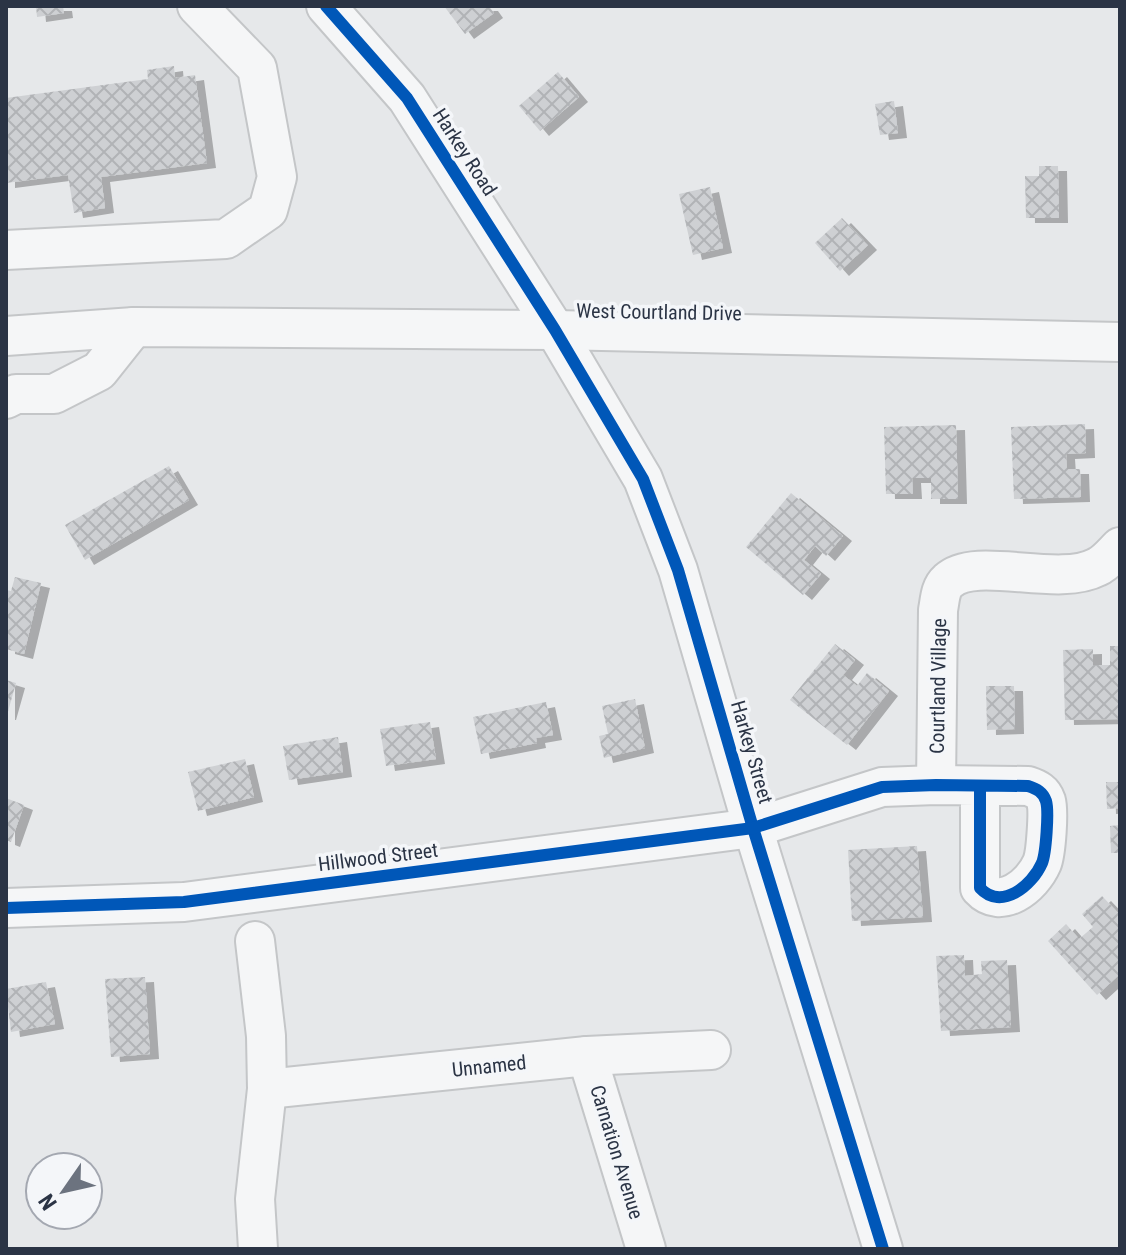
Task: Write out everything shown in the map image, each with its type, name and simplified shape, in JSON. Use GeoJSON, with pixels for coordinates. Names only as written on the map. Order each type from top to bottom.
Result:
{"type":"FeatureCollection","features":[{"type":"Feature","properties":{"kind":"street"},"geometry":{"type":"LineString","coordinates":[[6,250],[226,239],[268,210],[277,177],[257,68],[197,6]]}},
{"type":"Feature","properties":{"kind":"street","name":"Harkey Road"},"geometry":{"type":"LineString","coordinates":[[326,6],[407,98],[555,330]]}},
{"type":"Feature","properties":{"kind":"street"},"geometry":{"type":"LineString","coordinates":[[6,399],[16,394],[54,394],[99,371],[134,327]]}},
{"type":"Feature","properties":{"kind":"street","name":"West Courtland Drive"},"geometry":{"type":"LineString","coordinates":[[6,336],[134,327],[555,330],[1120,342]]}},
{"type":"Feature","properties":{"kind":"street","name":"Harkey Street"},"geometry":{"type":"LineString","coordinates":[[555,330],[643,479],[661,522],[883,1249]]}},
{"type":"Feature","properties":{"kind":"street","name":"Courtland Village"},"geometry":{"type":"LineString","coordinates":[[936,785],[938,610],[941,592],[949,580],[973,571],[1065,576],[1096,568],[1120,547]]}},
{"type":"Feature","properties":{"kind":"street"},"geometry":{"type":"LineString","coordinates":[[753,828],[882,787],[980,786]]}},
{"type":"Feature","properties":{"kind":"street","name":"Hillwood Street"},"geometry":{"type":"LineString","coordinates":[[6,908],[184,902],[753,828]]}},
{"type":"Feature","properties":{"kind":"street"},"geometry":{"type":"LineString","coordinates":[[255,941],[266,1036],[267,1089],[255,1199],[258,1249]]}},
{"type":"Feature","properties":{"kind":"street","name":"Unnamed"},"geometry":{"type":"LineString","coordinates":[[267,1089],[587,1056],[711,1050]]}},
{"type":"Feature","properties":{"kind":"street","name":"Carnation Avenue"},"geometry":{"type":"LineString","coordinates":[[587,1056],[646,1249]]}},
{"type":"Feature","properties":{"kind":"building"},"geometry":{"type":"Polygon","coordinates":[[[36,6],[63,6],[64,13],[37,17],[36,6]]]}},
{"type":"Feature","properties":{"kind":"building"},"geometry":{"type":"Polygon","coordinates":[[[444,6],[489,6],[494,13],[465,34],[444,6]]]}},
{"type":"Feature","properties":{"kind":"building"},"geometry":{"type":"Polygon","coordinates":[[[174,66],[175,78],[195,75],[207,163],[101,177],[105,208],[74,213],[68,175],[6,183],[6,98],[148,79],[147,70],[174,66]]]}},
{"type":"Feature","properties":{"kind":"building"},"geometry":{"type":"Polygon","coordinates":[[[558,72],[579,97],[540,131],[519,106],[558,72]]]}},
{"type":"Feature","properties":{"kind":"building"},"geometry":{"type":"Polygon","coordinates":[[[894,101],[898,133],[880,135],[875,104],[894,101]]]}},
{"type":"Feature","properties":{"kind":"building"},"geometry":{"type":"Polygon","coordinates":[[[1039,166],[1058,166],[1059,218],[1026,218],[1025,176],[1039,176],[1039,166]]]}},
{"type":"Feature","properties":{"kind":"building"},"geometry":{"type":"Polygon","coordinates":[[[710,187],[723,248],[693,255],[679,194],[710,187]]]}},
{"type":"Feature","properties":{"kind":"building"},"geometry":{"type":"Polygon","coordinates":[[[842,218],[868,245],[840,271],[815,243],[842,218]]]}},
{"type":"Feature","properties":{"kind":"building"},"geometry":{"type":"Polygon","coordinates":[[[1085,424],[1086,453],[1066,454],[1067,469],[1080,469],[1081,497],[1014,499],[1011,427],[1085,424]]]}},
{"type":"Feature","properties":{"kind":"building"},"geometry":{"type":"Polygon","coordinates":[[[956,425],[958,499],[931,499],[931,478],[912,478],[913,494],[886,494],[884,427],[956,425]]]}},
{"type":"Feature","properties":{"kind":"building"},"geometry":{"type":"Polygon","coordinates":[[[169,466],[189,500],[85,560],[65,525],[169,466]]]}},
{"type":"Feature","properties":{"kind":"building"},"geometry":{"type":"Polygon","coordinates":[[[791,493],[843,536],[826,556],[815,546],[804,560],[821,574],[803,595],[746,547],[791,493]]]}},
{"type":"Feature","properties":{"kind":"building"},"geometry":{"type":"Polygon","coordinates":[[[15,577],[41,583],[24,654],[6,649],[6,590],[11,591],[15,577]]]}},
{"type":"Feature","properties":{"kind":"building"},"geometry":{"type":"Polygon","coordinates":[[[835,644],[855,660],[843,675],[857,686],[867,673],[889,691],[847,745],[790,700],[835,644]]]}},
{"type":"Feature","properties":{"kind":"building"},"geometry":{"type":"Polygon","coordinates":[[[1110,646],[1120,646],[1120,719],[1065,720],[1063,650],[1093,649],[1093,665],[1110,665],[1110,646]]]}},
{"type":"Feature","properties":{"kind":"building"},"geometry":{"type":"Polygon","coordinates":[[[6,680],[16,683],[7,715],[6,715],[6,680]]]}},
{"type":"Feature","properties":{"kind":"building"},"geometry":{"type":"Polygon","coordinates":[[[986,686],[1014,686],[1015,729],[987,730],[986,686]]]}},
{"type":"Feature","properties":{"kind":"building"},"geometry":{"type":"Polygon","coordinates":[[[635,699],[645,748],[604,758],[599,736],[608,734],[602,706],[635,699]]]}},
{"type":"Feature","properties":{"kind":"building"},"geometry":{"type":"Polygon","coordinates":[[[546,702],[553,735],[536,738],[537,743],[481,754],[473,717],[546,702]]]}},
{"type":"Feature","properties":{"kind":"building"},"geometry":{"type":"Polygon","coordinates":[[[430,722],[436,759],[386,766],[380,729],[430,722]]]}},
{"type":"Feature","properties":{"kind":"building"},"geometry":{"type":"Polygon","coordinates":[[[338,737],[343,772],[289,780],[283,746],[338,737]]]}},
{"type":"Feature","properties":{"kind":"building"},"geometry":{"type":"Polygon","coordinates":[[[245,759],[254,797],[198,811],[188,772],[245,759]]]}},
{"type":"Feature","properties":{"kind":"building"},"geometry":{"type":"Polygon","coordinates":[[[1106,782],[1120,782],[1120,808],[1107,809],[1106,782]]]}},
{"type":"Feature","properties":{"kind":"building"},"geometry":{"type":"Polygon","coordinates":[[[6,798],[24,805],[11,842],[6,840],[6,798]]]}},
{"type":"Feature","properties":{"kind":"building"},"geometry":{"type":"Polygon","coordinates":[[[1120,825],[1120,853],[1111,853],[1110,826],[1120,825]]]}},
{"type":"Feature","properties":{"kind":"building"},"geometry":{"type":"Polygon","coordinates":[[[917,846],[923,917],[852,921],[848,850],[917,846]]]}},
{"type":"Feature","properties":{"kind":"building"},"geometry":{"type":"Polygon","coordinates":[[[1102,896],[1120,915],[1120,974],[1097,995],[1048,941],[1066,924],[1079,939],[1093,927],[1082,914],[1102,896]]]}},
{"type":"Feature","properties":{"kind":"building"},"geometry":{"type":"Polygon","coordinates":[[[964,955],[965,976],[982,974],[981,961],[1007,960],[1011,1027],[941,1031],[936,956],[964,955]]]}},
{"type":"Feature","properties":{"kind":"building"},"geometry":{"type":"Polygon","coordinates":[[[145,977],[150,1054],[111,1057],[105,979],[145,977]]]}},
{"type":"Feature","properties":{"kind":"building"},"geometry":{"type":"Polygon","coordinates":[[[46,982],[55,1024],[11,1032],[6,989],[46,982]]]}},
{"type":"Feature","properties":{"kind":"cycle path"},"geometry":{"type":"LineString","coordinates":[[326,6],[407,98],[555,330],[643,479],[678,570],[753,828],[883,1249]]}},
{"type":"Feature","properties":{"kind":"cycle path"},"geometry":{"type":"LineString","coordinates":[[6,908],[184,902],[753,828],[882,787],[936,785],[1028,786],[1039,791],[1046,801],[1043,858],[1031,880],[1006,896],[997,897],[980,888],[980,786]]}}]}
